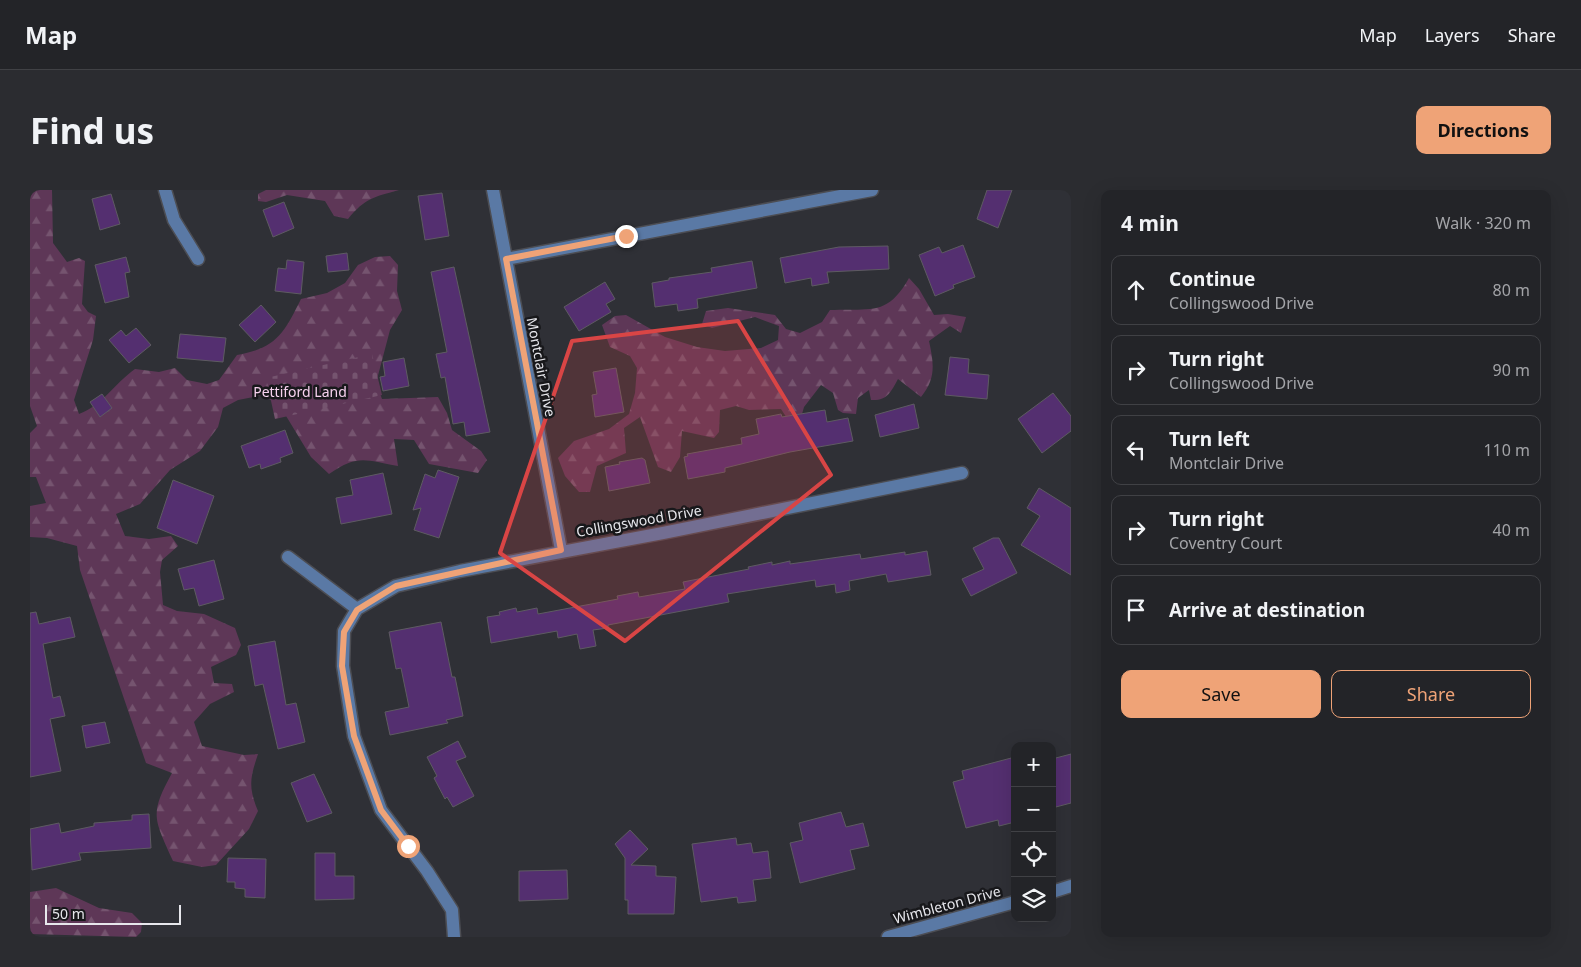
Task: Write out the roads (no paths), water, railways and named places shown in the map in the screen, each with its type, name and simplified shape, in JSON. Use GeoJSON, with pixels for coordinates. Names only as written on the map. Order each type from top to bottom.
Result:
{"type":"FeatureCollection","features":[{"type":"Feature","properties":{"kind":"street"},"geometry":{"type":"LineString","coordinates":[[165,190],[174,220],[198,259]]}},
{"type":"Feature","properties":{"kind":"street","name":"Montclair Drive"},"geometry":{"type":"LineString","coordinates":[[493,190],[561,550]]}},
{"type":"Feature","properties":{"kind":"street"},"geometry":{"type":"LineString","coordinates":[[506,259],[872,190]]}},
{"type":"Feature","properties":{"kind":"street","name":"Collingswood Drive"},"geometry":{"type":"LineString","coordinates":[[454,937],[452,910],[427,871],[381,810],[354,736],[342,666],[344,632],[357,610],[396,586],[561,550],[663,533],[962,473]]}},
{"type":"Feature","properties":{"kind":"street"},"geometry":{"type":"LineString","coordinates":[[288,557],[357,610]]}},
{"type":"Feature","properties":{"kind":"street"},"geometry":{"type":"LineString","coordinates":[[1056,891],[1071,886]]}},
{"type":"Feature","properties":{"kind":"street","name":"Wimbleton Drive"},"geometry":{"type":"LineString","coordinates":[[888,937],[1011,903]]}},
{"type":"Feature","properties":{"kind":"park label","name":"Pettiford Land"},"geometry":{"type":"Point","coordinates":[300,392]}}]}
